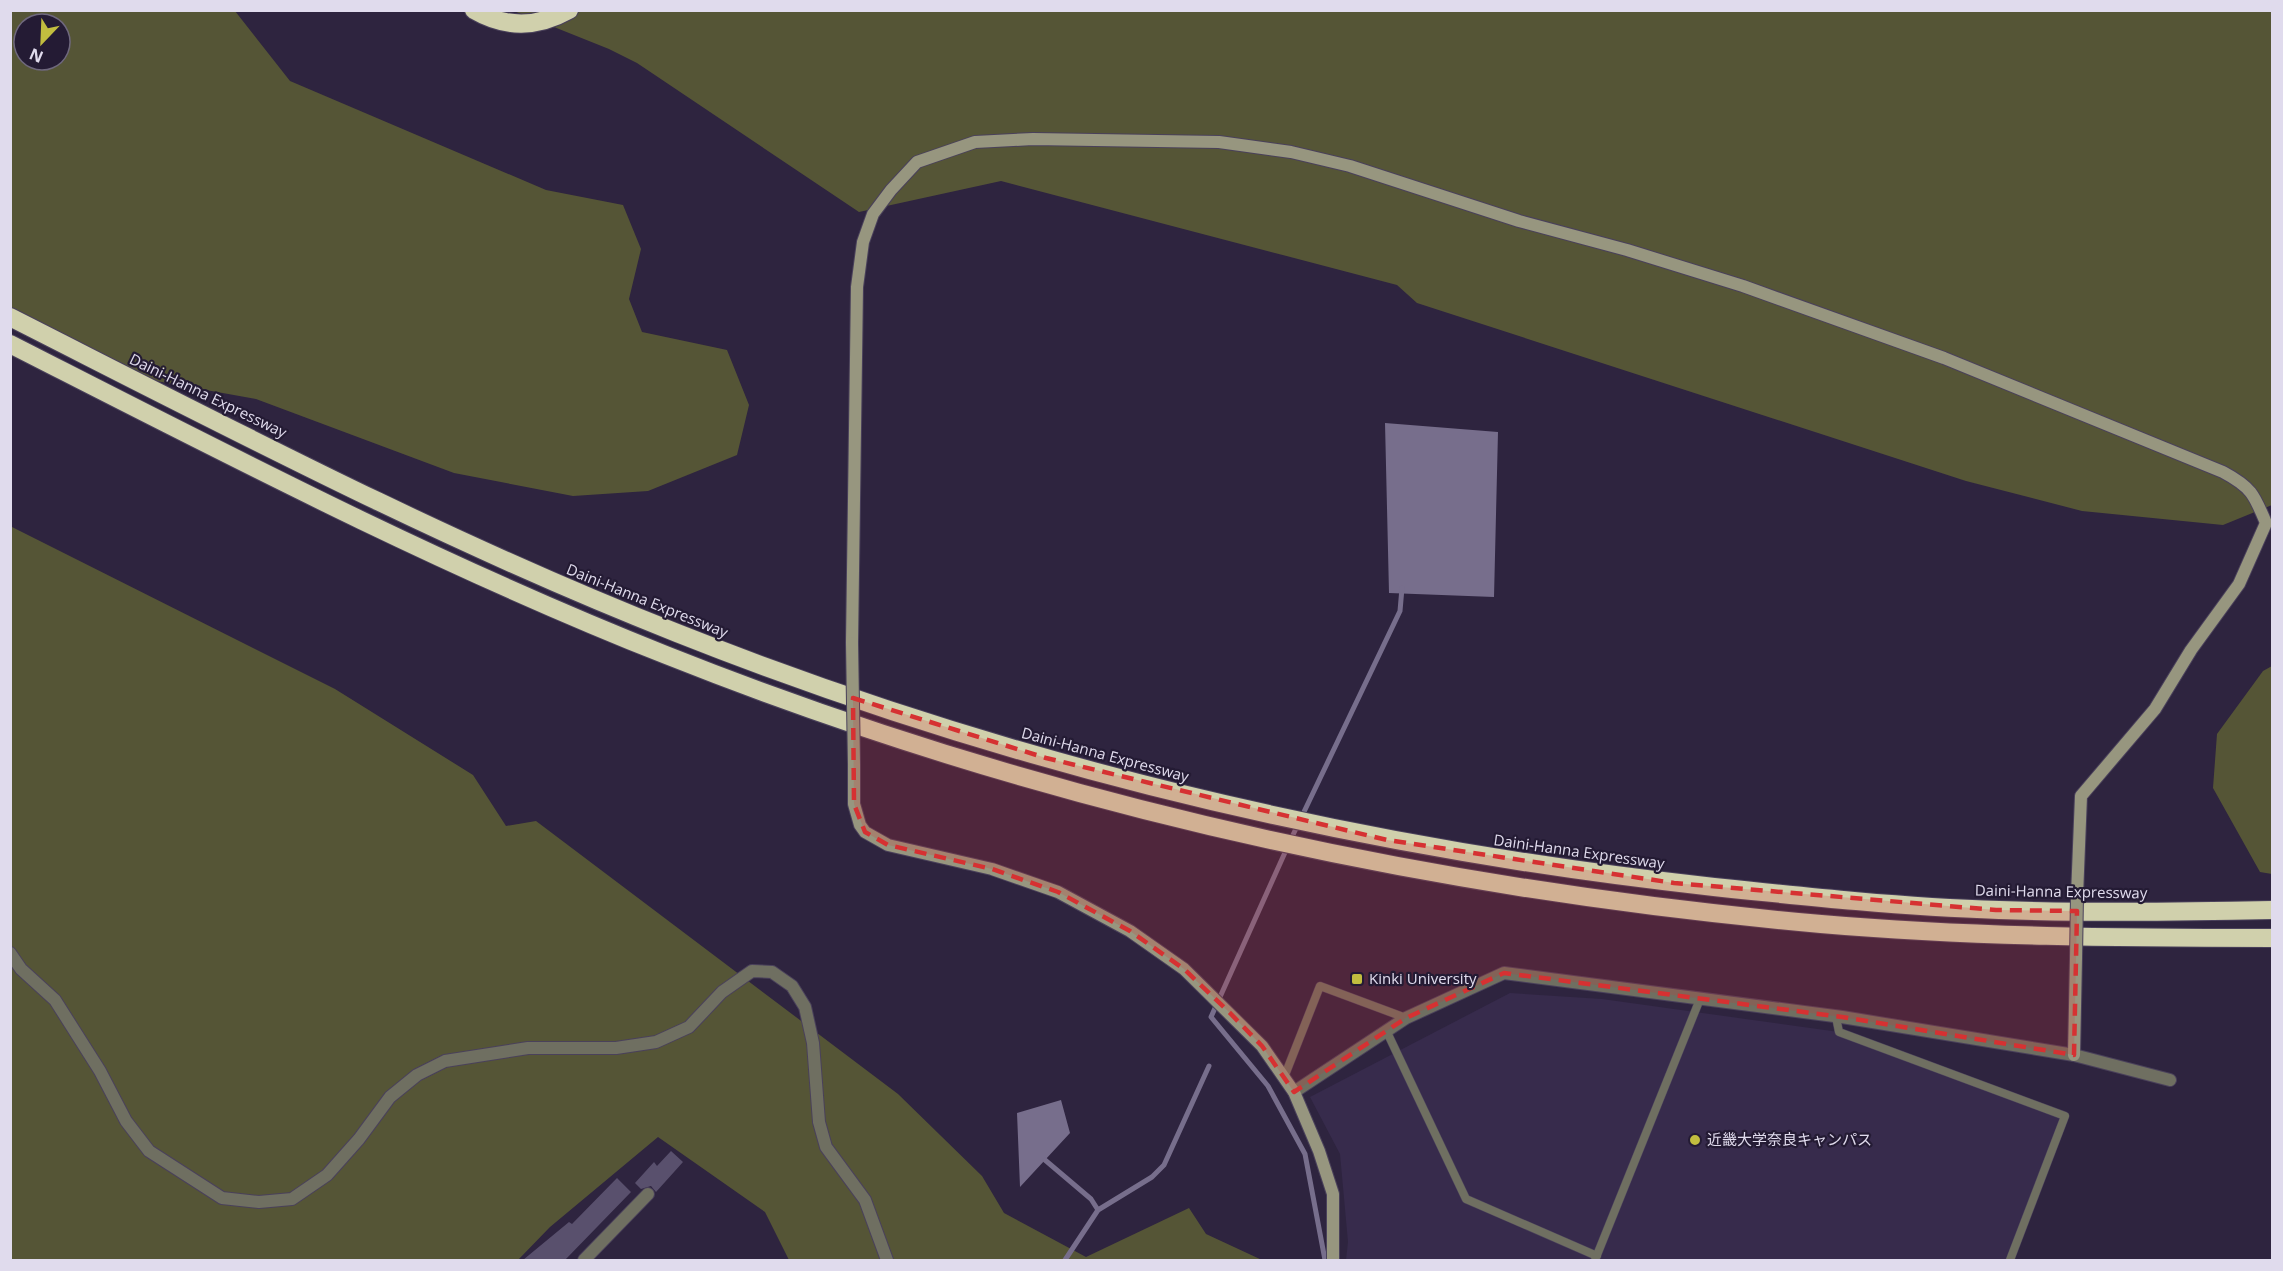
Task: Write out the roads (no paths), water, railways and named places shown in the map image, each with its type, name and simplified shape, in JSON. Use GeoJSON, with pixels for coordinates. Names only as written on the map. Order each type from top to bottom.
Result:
{"type":"FeatureCollection","features":[{"type":"Feature","properties":{"kind":"highway"},"geometry":{"type":"LineString","coordinates":[[474,10],[496,21],[518,24],[542,22],[569,10]]}},
{"type":"Feature","properties":{"kind":"highway","name":"Daini-Hanna Expressway"},"geometry":{"type":"LineString","coordinates":[[10,317],[420,521],[542,578],[656,625],[796,678],[918,720],[1160,789],[1388,840],[1522,864],[1834,900],[1996,910],[2153,912],[2272,910]]}},
{"type":"Feature","properties":{"kind":"highway"},"geometry":{"type":"LineString","coordinates":[[10,344],[409,543],[533,600],[667,656],[787,701],[911,742],[1038,782],[1152,813],[1268,841],[1384,864],[1519,888],[1682,910],[1824,924],[1994,935],[2272,938]]}},
{"type":"Feature","properties":{"kind":"street"},"geometry":{"type":"LineString","coordinates":[[1333,1260],[1333,1194],[1308,1121],[1294,1092],[1285,1075],[1262,1046],[1199,984],[1130,931],[1058,892],[992,869],[888,845],[865,832],[860,825],[854,804],[852,643],[857,287],[863,242],[873,214],[916,162],[975,142],[1033,139],[1219,142],[1291,152],[1350,166],[1519,221],[1627,250],[1743,286],[1944,357],[2223,472],[2245,484],[2257,500],[2266,523],[2239,584],[2191,650],[2156,709],[2081,796],[2074,1055]]}},
{"type":"Feature","properties":{"kind":"street"},"geometry":{"type":"LineString","coordinates":[[10,953],[21,969],[55,1000],[100,1071],[126,1122],[149,1151],[222,1198],[259,1202],[292,1199],[327,1176],[359,1139],[390,1097],[417,1075],[445,1061],[528,1048],[616,1048],[656,1042],[689,1027],[722,992],[752,971],[772,972],[792,986],[805,1007],[813,1043],[819,1122],[826,1147],[865,1200],[887,1260]]}},
{"type":"Feature","properties":{"kind":"street"},"geometry":{"type":"LineString","coordinates":[[1294,1092],[1386,1029],[1504,973],[1836,1017],[2074,1055],[2170,1080]]}},
{"type":"Feature","properties":{"kind":"street"},"geometry":{"type":"LineString","coordinates":[[584,1260],[648,1194]]}},
{"type":"Feature","properties":{"kind":"lane"},"geometry":{"type":"LineString","coordinates":[[1285,1075],[1320,986],[1406,1018]]}},
{"type":"Feature","properties":{"kind":"lane"},"geometry":{"type":"LineString","coordinates":[[1386,1029],[1466,1199],[1596,1258],[1700,999]]}},
{"type":"Feature","properties":{"kind":"lane"},"geometry":{"type":"LineString","coordinates":[[1836,1017],[1839,1032],[2065,1116],[2010,1260]]}},
{"type":"Feature","properties":{"kind":"waterway"},"geometry":{"type":"LineString","coordinates":[[1291,839],[1400,611],[1402,588]]}},
{"type":"Feature","properties":{"kind":"waterway"},"geometry":{"type":"LineString","coordinates":[[1287,848],[1211,1017],[1268,1086],[1305,1154],[1325,1260]]}},
{"type":"Feature","properties":{"kind":"waterway"},"geometry":{"type":"LineString","coordinates":[[1065,1260],[1098,1210],[1152,1177],[1164,1165],[1209,1066]]}},
{"type":"Feature","properties":{"kind":"waterway"},"geometry":{"type":"LineString","coordinates":[[1045,1160],[1091,1199],[1098,1210]]}},
{"type":"Feature","properties":{"kind":"place","name":"Kinki University"},"geometry":{"type":"Point","coordinates":[1357,979]}},
{"type":"Feature","properties":{"kind":"place","name":"近畿大学奈良キャンパス"},"geometry":{"type":"Point","coordinates":[1695,1140]}}]}
